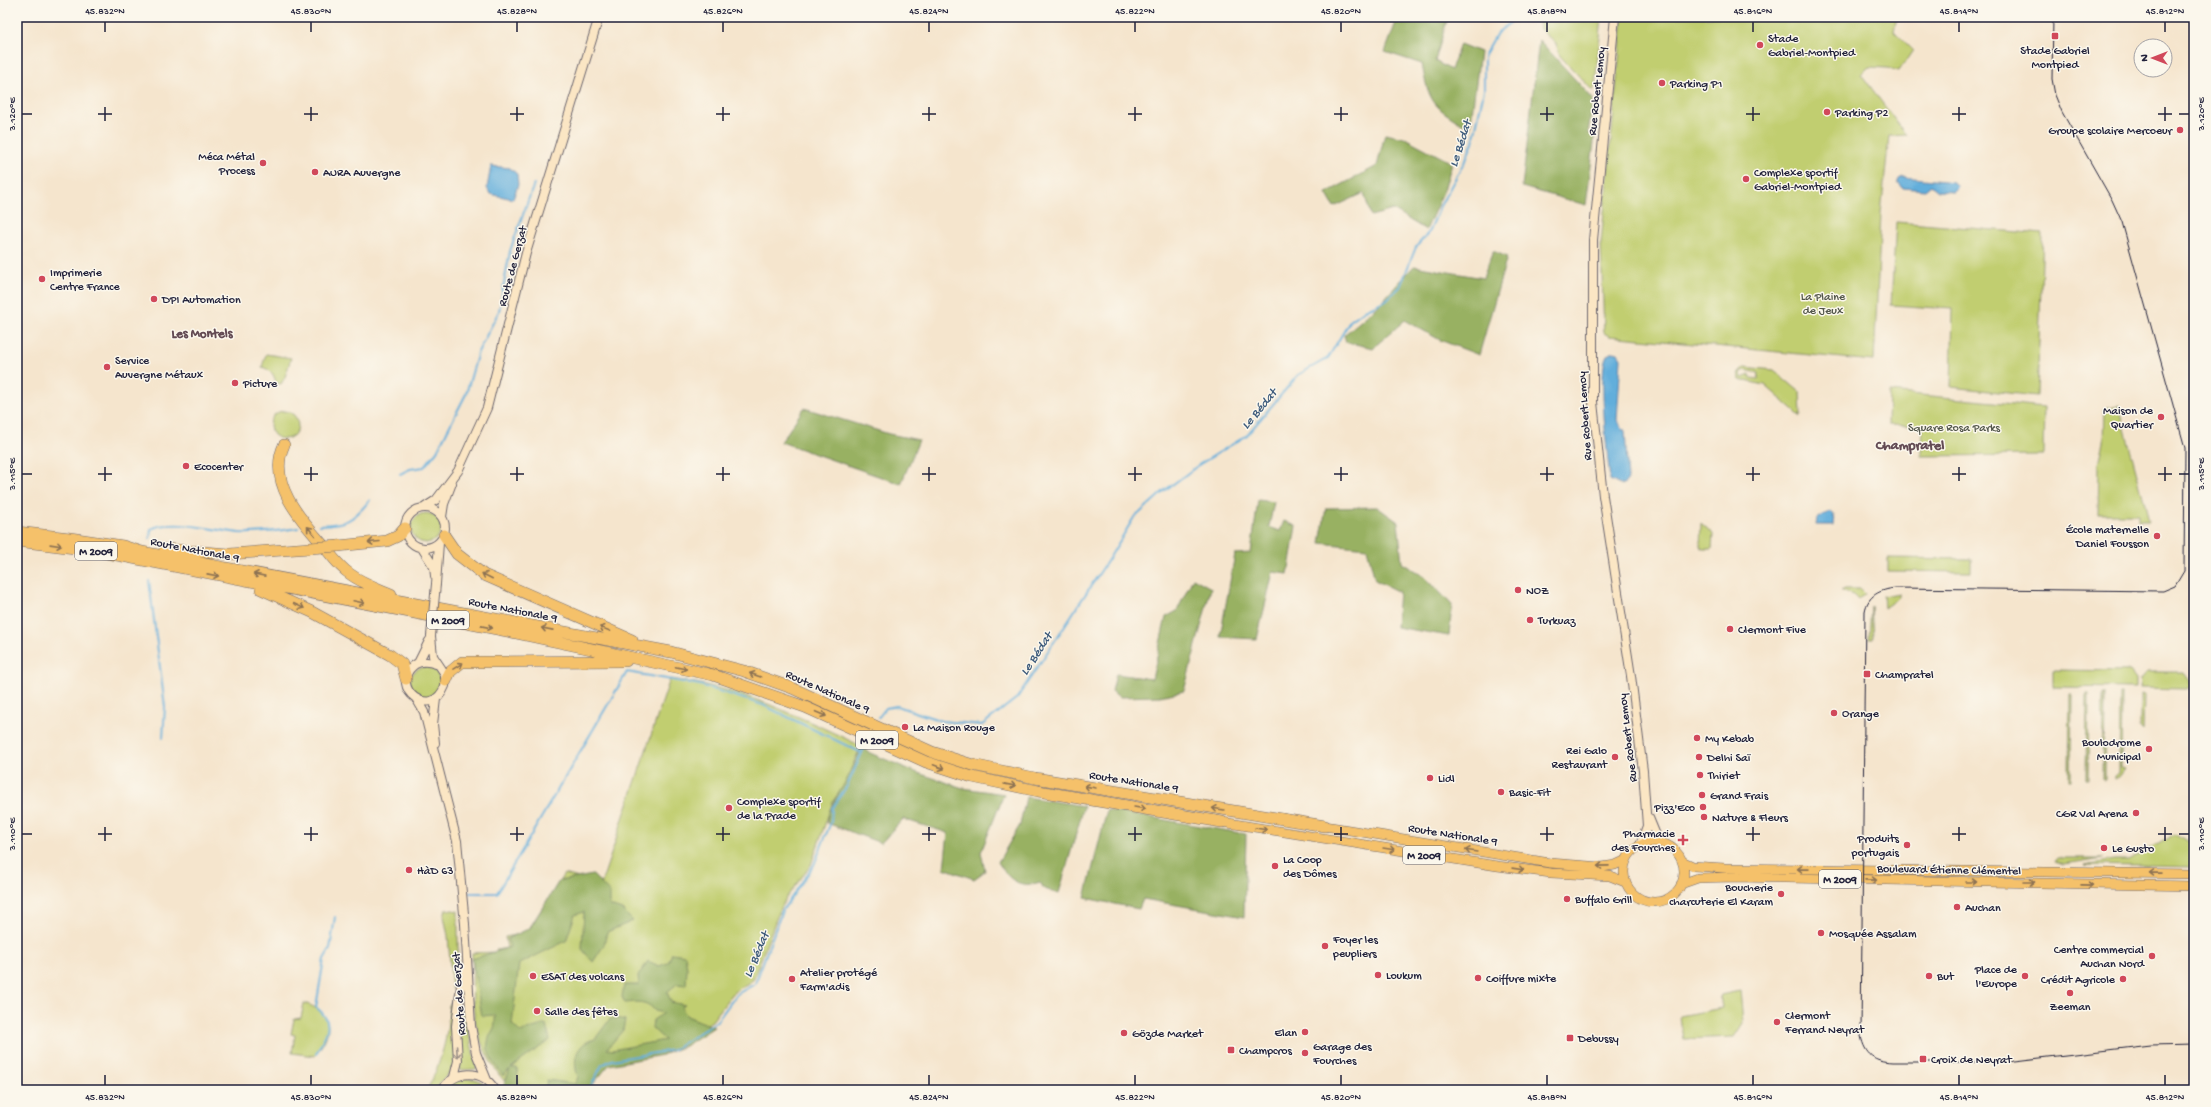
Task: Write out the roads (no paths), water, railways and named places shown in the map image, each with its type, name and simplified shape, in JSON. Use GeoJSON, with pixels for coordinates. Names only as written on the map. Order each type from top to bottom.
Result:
{"type":"FeatureCollection","features":[{"type":"Feature","properties":{"kind":"highway"},"geometry":{"type":"LineString","coordinates":[[284,445],[279,457],[282,479],[292,506],[301,519],[348,574],[361,582],[408,602]]}},
{"type":"Feature","properties":{"kind":"highway"},"geometry":{"type":"LineString","coordinates":[[122,546],[142,546],[212,554],[248,553],[387,541],[398,536],[405,528]]}},
{"type":"Feature","properties":{"kind":"highway","name":"Route Nationale 9"},"geometry":{"type":"LineString","coordinates":[[17,532],[122,546],[188,561],[641,645],[717,664],[792,688],[932,752],[973,765],[1035,778],[1325,826]]}},
{"type":"Feature","properties":{"kind":"highway"},"geometry":{"type":"LineString","coordinates":[[442,539],[457,554],[484,575],[641,645]]}},
{"type":"Feature","properties":{"kind":"highway","name":"Route Nationale 9"},"geometry":{"type":"LineString","coordinates":[[17,541],[91,550],[252,583],[507,631],[713,676],[805,707],[947,770],[990,781],[1222,822]]}},
{"type":"Feature","properties":{"kind":"highway"},"geometry":{"type":"LineString","coordinates":[[252,583],[258,588],[312,612],[390,655],[402,664],[406,679]]}},
{"type":"Feature","properties":{"kind":"highway"},"geometry":{"type":"LineString","coordinates":[[446,681],[450,672],[462,662],[643,661]]}},
{"type":"Feature","properties":{"kind":"main road","name":"Route de Gerzat"},"geometry":{"type":"LineString","coordinates":[[425,507],[436,500],[458,471],[480,426],[491,395],[526,253],[598,17]]}},
{"type":"Feature","properties":{"kind":"main road","name":"Rue Robert Lemoy"},"geometry":{"type":"LineString","coordinates":[[1615,17],[1593,240],[1593,402],[1595,432],[1631,676],[1647,811],[1647,826],[1640,845]]}},
{"type":"Feature","properties":{"kind":"main road"},"geometry":{"type":"LineString","coordinates":[[442,517],[444,504],[458,471]]}},
{"type":"Feature","properties":{"kind":"main road"},"geometry":{"type":"LineString","coordinates":[[436,584],[434,567],[422,548],[408,539],[405,528],[410,515],[417,509],[425,507],[438,512],[445,523],[436,584],[431,636],[433,656],[436,664]]}},
{"type":"Feature","properties":{"kind":"main road"},"geometry":{"type":"LineString","coordinates":[[422,548],[434,546],[442,539]]}},
{"type":"Feature","properties":{"kind":"main road"},"geometry":{"type":"LineString","coordinates":[[418,663],[430,662],[441,668],[446,681],[443,691],[436,699],[426,702],[417,700],[408,691],[406,679],[410,669],[418,663],[424,654],[431,636]]}},
{"type":"Feature","properties":{"kind":"main road","name":"Route de Gerzat"},"geometry":{"type":"LineString","coordinates":[[436,699],[433,724],[440,772]]}},
{"type":"Feature","properties":{"kind":"main road","name":"Route de Gerzat"},"geometry":{"type":"LineString","coordinates":[[417,700],[424,712],[457,841],[463,904],[470,1026],[476,1053],[487,1080],[495,1090]]}},
{"type":"Feature","properties":{"kind":"main road","name":"Rue Robert Lemoy"},"geometry":{"type":"LineString","coordinates":[[1647,811],[1656,835],[1664,844]]}},
{"type":"Feature","properties":{"kind":"main road","name":"M 2009"},"geometry":{"type":"LineString","coordinates":[[1222,822],[1497,866],[1550,873],[1610,876],[1625,882]]}},
{"type":"Feature","properties":{"kind":"main road","name":"Route Nationale 9"},"geometry":{"type":"LineString","coordinates":[[1325,826],[1550,863],[1602,867],[1615,865],[1626,860]]}},
{"type":"Feature","properties":{"kind":"main road"},"geometry":{"type":"LineString","coordinates":[[1651,842],[1664,844],[1675,850],[1682,861],[1684,872],[1681,884],[1674,894],[1668,898],[1651,902],[1638,898],[1625,882],[1626,860],[1640,845],[1651,842]]}},
{"type":"Feature","properties":{"kind":"main road","name":"Boulevard Étienne Clémentel"},"geometry":{"type":"LineString","coordinates":[[1682,861],[1693,866],[1725,868],[2002,873],[2194,874]]}},
{"type":"Feature","properties":{"kind":"main road","name":"Boulevard Étienne Clémentel"},"geometry":{"type":"LineString","coordinates":[[1681,884],[1698,878],[1734,878],[2194,886]]}},
{"type":"Feature","properties":{"kind":"main road","name":"Route de Gerzat"},"geometry":{"type":"LineString","coordinates":[[454,1077],[458,1061],[456,1026],[462,973],[463,904]]}},
{"type":"Feature","properties":{"kind":"main road"},"geometry":{"type":"LineString","coordinates":[[442,1090],[454,1077],[468,1074],[481,1076],[487,1080]]}},
{"type":"Feature","properties":{"kind":"water"},"geometry":{"type":"Polygon","coordinates":[[[491,166],[510,168],[517,174],[518,185],[513,199],[490,194],[487,188],[491,166]]]}},
{"type":"Feature","properties":{"kind":"water"},"geometry":{"type":"Polygon","coordinates":[[[1903,177],[1954,182],[1958,187],[1953,192],[1938,191],[1931,185],[1925,190],[1903,188],[1898,182],[1899,179],[1903,177]]]}},
{"type":"Feature","properties":{"kind":"water"},"geometry":{"type":"Polygon","coordinates":[[[1614,352],[1618,353],[1621,358],[1617,420],[1625,431],[1628,479],[1625,483],[1620,485],[1610,480],[1603,396],[1604,364],[1607,355],[1614,352]]]}},
{"type":"Feature","properties":{"kind":"water"},"geometry":{"type":"Polygon","coordinates":[[[1831,511],[1834,515],[1833,525],[1816,525],[1817,519],[1831,511]]]}},
{"type":"Feature","properties":{"kind":"waterway","name":"Le Bédat"},"geometry":{"type":"LineString","coordinates":[[878,718],[886,708],[897,706],[942,721],[982,725],[1017,698],[1110,557],[1133,519],[1164,491],[1200,464],[1246,436],[1298,375],[1328,358],[1350,321],[1365,310],[1386,300],[1400,287],[1416,247],[1430,231],[1440,206],[1466,159],[1473,142],[1484,90],[1484,56],[1497,33],[1517,17]]}},
{"type":"Feature","properties":{"kind":"waterway"},"geometry":{"type":"LineString","coordinates":[[400,474],[410,469],[424,467],[437,451],[466,394],[478,352],[499,311],[510,251],[534,184]]}},
{"type":"Feature","properties":{"kind":"waterway"},"geometry":{"type":"LineString","coordinates":[[319,525],[336,524],[348,520],[358,513],[370,500]]}},
{"type":"Feature","properties":{"kind":"waterway"},"geometry":{"type":"LineString","coordinates":[[150,538],[151,529],[159,526],[170,525],[194,526],[239,533],[269,532],[298,528]]}},
{"type":"Feature","properties":{"kind":"waterway"},"geometry":{"type":"LineString","coordinates":[[149,581],[165,707],[163,738]]}},
{"type":"Feature","properties":{"kind":"waterway"},"geometry":{"type":"LineString","coordinates":[[469,893],[497,893],[627,672],[700,685],[763,705],[862,753]]}},
{"type":"Feature","properties":{"kind":"waterway","name":"Le Bédat"},"geometry":{"type":"LineString","coordinates":[[589,1090],[602,1065],[612,1060],[673,1050],[717,1021],[737,994],[755,984],[782,911],[814,865],[831,822],[832,808],[847,786],[864,748]]}},
{"type":"Feature","properties":{"kind":"waterway"},"geometry":{"type":"LineString","coordinates":[[316,1054],[325,1035],[328,1024],[322,1013],[316,1007],[324,959],[330,949],[335,917]]}},
{"type":"Feature","properties":{"kind":"tram line"},"geometry":{"type":"LineString","coordinates":[[2053,17],[2052,79],[2055,95],[2062,112],[2112,200],[2122,222],[2185,448],[2184,571],[2175,586],[2163,591],[1895,588],[1884,590],[1876,594],[1869,601],[1865,611],[1861,1036],[1865,1048],[1871,1056],[1881,1060],[1893,1062],[2006,1062],[2151,1045],[2194,1044]]}},
{"type":"Feature","properties":{"kind":"place","name":"Stade Gabriel Montpied"},"geometry":{"type":"Point","coordinates":[2055,36]}},
{"type":"Feature","properties":{"kind":"place","name":"Stade Gabriel-Montpied"},"geometry":{"type":"Point","coordinates":[1760,45]}},
{"type":"Feature","properties":{"kind":"place","name":"Parking P1"},"geometry":{"type":"Point","coordinates":[1662,83]}},
{"type":"Feature","properties":{"kind":"place","name":"Parking P2"},"geometry":{"type":"Point","coordinates":[1827,112]}},
{"type":"Feature","properties":{"kind":"place","name":"Groupe scolaire Mercoeur"},"geometry":{"type":"Point","coordinates":[2180,130]}},
{"type":"Feature","properties":{"kind":"place","name":"Méca Métal Process"},"geometry":{"type":"Point","coordinates":[263,163]}},
{"type":"Feature","properties":{"kind":"place","name":"AURA Auvergne"},"geometry":{"type":"Point","coordinates":[315,172]}},
{"type":"Feature","properties":{"kind":"place","name":"Complexe sportif Gabriel-Montpied"},"geometry":{"type":"Point","coordinates":[1746,179]}},
{"type":"Feature","properties":{"kind":"place","name":"Imprimerie Centre France"},"geometry":{"type":"Point","coordinates":[42,279]}},
{"type":"Feature","properties":{"kind":"place","name":"DPI Automation"},"geometry":{"type":"Point","coordinates":[154,299]}},
{"type":"Feature","properties":{"kind":"place","name":"Service Auvergne Métaux"},"geometry":{"type":"Point","coordinates":[107,367]}},
{"type":"Feature","properties":{"kind":"place","name":"Picture"},"geometry":{"type":"Point","coordinates":[235,383]}},
{"type":"Feature","properties":{"kind":"place","name":"Maison de Quartier"},"geometry":{"type":"Point","coordinates":[2161,417]}},
{"type":"Feature","properties":{"kind":"place","name":"Ecocenter"},"geometry":{"type":"Point","coordinates":[186,466]}},
{"type":"Feature","properties":{"kind":"place","name":"École maternelle Daniel Fousson"},"geometry":{"type":"Point","coordinates":[2157,536]}},
{"type":"Feature","properties":{"kind":"place","name":"NOZ"},"geometry":{"type":"Point","coordinates":[1518,590]}},
{"type":"Feature","properties":{"kind":"place","name":"Turkuaz"},"geometry":{"type":"Point","coordinates":[1530,620]}},
{"type":"Feature","properties":{"kind":"place","name":"Clermont Five"},"geometry":{"type":"Point","coordinates":[1730,629]}},
{"type":"Feature","properties":{"kind":"place","name":"Champratel"},"geometry":{"type":"Point","coordinates":[1867,674]}},
{"type":"Feature","properties":{"kind":"place","name":"Orange"},"geometry":{"type":"Point","coordinates":[1834,713]}},
{"type":"Feature","properties":{"kind":"place","name":"La Maison Rouge"},"geometry":{"type":"Point","coordinates":[905,727]}},
{"type":"Feature","properties":{"kind":"place","name":"My Kebab"},"geometry":{"type":"Point","coordinates":[1697,738]}},
{"type":"Feature","properties":{"kind":"place","name":"Boulodrome Municipal"},"geometry":{"type":"Point","coordinates":[2149,749]}},
{"type":"Feature","properties":{"kind":"place","name":"Rei Galo Restaurant"},"geometry":{"type":"Point","coordinates":[1615,757]}},
{"type":"Feature","properties":{"kind":"place","name":"Delhi Saï"},"geometry":{"type":"Point","coordinates":[1699,757]}},
{"type":"Feature","properties":{"kind":"place","name":"Thiriet"},"geometry":{"type":"Point","coordinates":[1700,775]}},
{"type":"Feature","properties":{"kind":"place","name":"Lidl"},"geometry":{"type":"Point","coordinates":[1430,778]}},
{"type":"Feature","properties":{"kind":"place","name":"Basic-Fit"},"geometry":{"type":"Point","coordinates":[1501,792]}},
{"type":"Feature","properties":{"kind":"place","name":"Grand Frais"},"geometry":{"type":"Point","coordinates":[1702,795]}},
{"type":"Feature","properties":{"kind":"place","name":"Pizz'Eco"},"geometry":{"type":"Point","coordinates":[1703,807]}},
{"type":"Feature","properties":{"kind":"place","name":"Complexe sportif de la Prade"},"geometry":{"type":"Point","coordinates":[729,808]}},
{"type":"Feature","properties":{"kind":"place","name":"CGR Val Arena"},"geometry":{"type":"Point","coordinates":[2136,813]}},
{"type":"Feature","properties":{"kind":"place","name":"Nature & Fleurs"},"geometry":{"type":"Point","coordinates":[1704,817]}},
{"type":"Feature","properties":{"kind":"place","name":"Pharmacie des Fourches"},"geometry":{"type":"Point","coordinates":[1683,840]}},
{"type":"Feature","properties":{"kind":"place","name":"Produits portugais"},"geometry":{"type":"Point","coordinates":[1907,845]}},
{"type":"Feature","properties":{"kind":"place","name":"Le Gusto"},"geometry":{"type":"Point","coordinates":[2104,848]}},
{"type":"Feature","properties":{"kind":"place","name":"La Coop des Dômes"},"geometry":{"type":"Point","coordinates":[1275,866]}},
{"type":"Feature","properties":{"kind":"place","name":"HàD 63"},"geometry":{"type":"Point","coordinates":[409,870]}},
{"type":"Feature","properties":{"kind":"place","name":"Boucherie charcuterie El Karam"},"geometry":{"type":"Point","coordinates":[1781,894]}},
{"type":"Feature","properties":{"kind":"place","name":"Buffalo Grill"},"geometry":{"type":"Point","coordinates":[1567,899]}},
{"type":"Feature","properties":{"kind":"place","name":"Auchan"},"geometry":{"type":"Point","coordinates":[1957,907]}},
{"type":"Feature","properties":{"kind":"place","name":"Mosquée Assalam"},"geometry":{"type":"Point","coordinates":[1821,933]}},
{"type":"Feature","properties":{"kind":"place","name":"Foyer les peupliers"},"geometry":{"type":"Point","coordinates":[1325,946]}},
{"type":"Feature","properties":{"kind":"place","name":"Centre commercial Auchan Nord"},"geometry":{"type":"Point","coordinates":[2152,956]}},
{"type":"Feature","properties":{"kind":"place","name":"Loukum"},"geometry":{"type":"Point","coordinates":[1378,975]}},
{"type":"Feature","properties":{"kind":"place","name":"ESAT des volcans"},"geometry":{"type":"Point","coordinates":[533,976]}},
{"type":"Feature","properties":{"kind":"place","name":"But"},"geometry":{"type":"Point","coordinates":[1929,976]}},
{"type":"Feature","properties":{"kind":"place","name":"Place de l'Europe"},"geometry":{"type":"Point","coordinates":[2025,976]}},
{"type":"Feature","properties":{"kind":"place","name":"Coiffure mixte"},"geometry":{"type":"Point","coordinates":[1478,978]}},
{"type":"Feature","properties":{"kind":"place","name":"Atelier protégé Farm'adis"},"geometry":{"type":"Point","coordinates":[792,979]}},
{"type":"Feature","properties":{"kind":"place","name":"Crédit Agricole"},"geometry":{"type":"Point","coordinates":[2123,979]}},
{"type":"Feature","properties":{"kind":"place","name":"Zeeman"},"geometry":{"type":"Point","coordinates":[2070,993]}},
{"type":"Feature","properties":{"kind":"place","name":"Salle des fêtes"},"geometry":{"type":"Point","coordinates":[537,1011]}},
{"type":"Feature","properties":{"kind":"place","name":"Clermont Ferrand Neyrat"},"geometry":{"type":"Point","coordinates":[1777,1022]}},
{"type":"Feature","properties":{"kind":"place","name":"Elan"},"geometry":{"type":"Point","coordinates":[1305,1032]}},
{"type":"Feature","properties":{"kind":"place","name":"Gözde Market"},"geometry":{"type":"Point","coordinates":[1124,1033]}},
{"type":"Feature","properties":{"kind":"place","name":"Debussy"},"geometry":{"type":"Point","coordinates":[1570,1038]}},
{"type":"Feature","properties":{"kind":"place","name":"Champcros"},"geometry":{"type":"Point","coordinates":[1231,1050]}},
{"type":"Feature","properties":{"kind":"place","name":"Garage des Fourches"},"geometry":{"type":"Point","coordinates":[1305,1053]}},
{"type":"Feature","properties":{"kind":"place","name":"Croix de Neyrat"},"geometry":{"type":"Point","coordinates":[1923,1059]}},
{"type":"Feature","properties":{"kind":"district","name":"Les Montels"},"geometry":{"type":"Point","coordinates":[202,332]}},
{"type":"Feature","properties":{"kind":"district","name":"Champratel"},"geometry":{"type":"Point","coordinates":[1910,444]}},
{"type":"Feature","properties":{"kind":"park label","name":"La Plaine de Jeux"},"geometry":{"type":"Point","coordinates":[1823,303]}},
{"type":"Feature","properties":{"kind":"park label","name":"Square Rosa Parks"},"geometry":{"type":"Point","coordinates":[1954,427]}}]}
